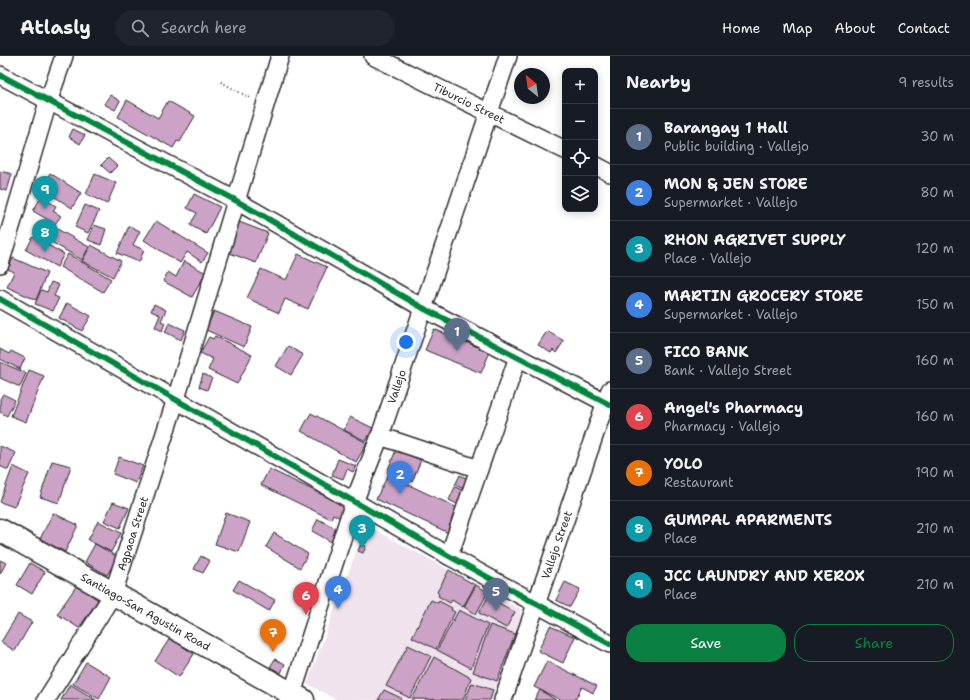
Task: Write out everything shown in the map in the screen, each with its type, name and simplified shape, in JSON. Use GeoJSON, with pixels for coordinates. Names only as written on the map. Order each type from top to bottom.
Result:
{"type":"FeatureCollection","features":[{"type":"Feature","properties":{"kind":"main road","name":"Santiago-San Agustin Road"},"geometry":{"type":"LineString","coordinates":[[0,530],[294,698]]}},
{"type":"Feature","properties":{"kind":"street"},"geometry":{"type":"LineString","coordinates":[[0,264],[48,102],[64,56]]}},
{"type":"Feature","properties":{"kind":"street","name":"Agpaoa Street"},"geometry":{"type":"LineString","coordinates":[[46,700],[113,594],[176,399],[235,200],[280,56]]}},
{"type":"Feature","properties":{"kind":"street","name":"Tiburcio Street"},"geometry":{"type":"LineString","coordinates":[[373,56],[562,148]]}},
{"type":"Feature","properties":{"kind":"street","name":"Vallejo"},"geometry":{"type":"LineString","coordinates":[[294,698],[354,502],[380,436],[508,56]]}},
{"type":"Feature","properties":{"kind":"street"},"geometry":{"type":"LineString","coordinates":[[0,75],[48,102],[235,200],[423,308],[518,357],[609,399]]}},
{"type":"Feature","properties":{"kind":"street"},"geometry":{"type":"LineString","coordinates":[[598,167],[610,173]]}},
{"type":"Feature","properties":{"kind":"street"},"geometry":{"type":"LineString","coordinates":[[0,299],[449,556],[610,644]]}},
{"type":"Feature","properties":{"kind":"street"},"geometry":{"type":"LineString","coordinates":[[449,556],[518,357]]}},
{"type":"Feature","properties":{"kind":"street","name":"Vallejo Street"},"geometry":{"type":"LineString","coordinates":[[503,700],[535,604],[609,399]]}},
{"type":"Feature","properties":{"kind":"street"},"geometry":{"type":"LineString","coordinates":[[380,436],[479,469]]}},
{"type":"Feature","properties":{"kind":"path"},"geometry":{"type":"LineString","coordinates":[[221,82],[265,106]]}},
{"type":"Feature","properties":{"kind":"shaded area"},"geometry":{"type":"Polygon","coordinates":[[[366,525],[521,609],[518,635],[496,700],[337,700],[307,684],[366,525]]]}},
{"type":"Feature","properties":{"kind":"building"},"geometry":{"type":"Polygon","coordinates":[[[110,95],[120,101],[115,110],[104,104],[110,95]]]}},
{"type":"Feature","properties":{"kind":"building"},"geometry":{"type":"Polygon","coordinates":[[[127,100],[158,118],[168,101],[195,116],[180,142],[177,141],[173,148],[118,117],[127,100]]]}},
{"type":"Feature","properties":{"kind":"building"},"geometry":{"type":"Polygon","coordinates":[[[73,129],[85,135],[80,144],[69,137],[73,129]]]}},
{"type":"Feature","properties":{"kind":"building"},"geometry":{"type":"Polygon","coordinates":[[[108,158],[117,166],[110,173],[101,165],[108,158]]]}},
{"type":"Feature","properties":{"kind":"building"},"geometry":{"type":"Polygon","coordinates":[[[0,171],[12,174],[7,191],[0,189],[0,171]]]}},
{"type":"Feature","properties":{"kind":"building"},"geometry":{"type":"Polygon","coordinates":[[[50,173],[81,193],[72,208],[41,188],[50,173]]]}},
{"type":"Feature","properties":{"kind":"building"},"geometry":{"type":"Polygon","coordinates":[[[95,174],[116,183],[107,204],[86,194],[95,174]]]}},
{"type":"Feature","properties":{"kind":"building"},"geometry":{"type":"Polygon","coordinates":[[[194,194],[220,207],[206,234],[190,225],[197,213],[187,208],[194,194]]]}},
{"type":"Feature","properties":{"kind":"building"},"geometry":{"type":"Polygon","coordinates":[[[41,197],[56,206],[53,211],[61,216],[55,224],[33,211],[41,197]]]}},
{"type":"Feature","properties":{"kind":"building"},"geometry":{"type":"Polygon","coordinates":[[[85,205],[99,211],[88,233],[75,227],[85,205]]]}},
{"type":"Feature","properties":{"kind":"building"},"geometry":{"type":"Polygon","coordinates":[[[43,221],[89,247],[82,260],[36,233],[43,221]]]}},
{"type":"Feature","properties":{"kind":"building"},"geometry":{"type":"Polygon","coordinates":[[[156,221],[208,253],[202,262],[187,252],[180,263],[144,240],[156,221]]]}},
{"type":"Feature","properties":{"kind":"building"},"geometry":{"type":"Polygon","coordinates":[[[239,222],[268,233],[256,263],[227,252],[239,222]]]}},
{"type":"Feature","properties":{"kind":"building"},"geometry":{"type":"Polygon","coordinates":[[[94,225],[106,229],[101,245],[88,240],[94,225]]]}},
{"type":"Feature","properties":{"kind":"building"},"geometry":{"type":"Polygon","coordinates":[[[129,226],[140,231],[133,245],[144,250],[139,262],[117,253],[129,226]]]}},
{"type":"Feature","properties":{"kind":"building"},"geometry":{"type":"Polygon","coordinates":[[[33,237],[64,254],[57,267],[26,250],[33,237]]]}},
{"type":"Feature","properties":{"kind":"building"},"geometry":{"type":"Polygon","coordinates":[[[91,245],[121,261],[113,277],[82,261],[91,245]]]}},
{"type":"Feature","properties":{"kind":"building"},"geometry":{"type":"Polygon","coordinates":[[[68,254],[111,279],[103,292],[60,267],[68,254]]]}},
{"type":"Feature","properties":{"kind":"building"},"geometry":{"type":"Polygon","coordinates":[[[298,254],[327,267],[308,309],[285,299],[279,313],[247,298],[261,269],[286,280],[298,254]]]}},
{"type":"Feature","properties":{"kind":"building"},"geometry":{"type":"Polygon","coordinates":[[[13,258],[47,273],[36,300],[7,287],[14,272],[8,269],[13,258]]]}},
{"type":"Feature","properties":{"kind":"building"},"geometry":{"type":"Polygon","coordinates":[[[184,261],[206,273],[192,297],[163,281],[168,272],[176,277],[184,261]]]}},
{"type":"Feature","properties":{"kind":"building"},"geometry":{"type":"Polygon","coordinates":[[[51,282],[59,285],[54,296],[59,298],[53,311],[35,304],[41,290],[47,292],[51,282]]]}},
{"type":"Feature","properties":{"kind":"building"},"geometry":{"type":"Polygon","coordinates":[[[67,303],[91,316],[82,331],[59,318],[67,303]]]}},
{"type":"Feature","properties":{"kind":"building"},"geometry":{"type":"Polygon","coordinates":[[[154,304],[166,310],[161,321],[165,323],[162,331],[155,327],[160,315],[151,311],[154,304]]]}},
{"type":"Feature","properties":{"kind":"building"},"geometry":{"type":"Polygon","coordinates":[[[214,311],[252,327],[244,347],[206,330],[214,311]]]}},
{"type":"Feature","properties":{"kind":"building"},"geometry":{"type":"Polygon","coordinates":[[[169,323],[185,330],[181,340],[165,332],[169,323]]]}},
{"type":"Feature","properties":{"kind":"building"},"geometry":{"type":"Polygon","coordinates":[[[434,329],[490,352],[481,373],[425,350],[434,329]]]}},
{"type":"Feature","properties":{"kind":"building"},"geometry":{"type":"Polygon","coordinates":[[[547,331],[564,341],[556,353],[553,350],[551,353],[538,345],[547,331]]]}},
{"type":"Feature","properties":{"kind":"building"},"geometry":{"type":"Polygon","coordinates":[[[215,336],[252,355],[237,384],[208,370],[213,359],[200,353],[209,337],[213,339],[215,336]]]}},
{"type":"Feature","properties":{"kind":"building"},"geometry":{"type":"Polygon","coordinates":[[[288,346],[303,355],[291,375],[276,366],[288,346]]]}},
{"type":"Feature","properties":{"kind":"building"},"geometry":{"type":"Polygon","coordinates":[[[0,349],[9,354],[11,351],[25,358],[20,369],[0,359],[0,349]]]}},
{"type":"Feature","properties":{"kind":"building"},"geometry":{"type":"Polygon","coordinates":[[[0,362],[26,373],[20,387],[0,378],[0,362]]]}},
{"type":"Feature","properties":{"kind":"building"},"geometry":{"type":"Polygon","coordinates":[[[29,370],[44,376],[26,422],[11,416],[29,370]]]}},
{"type":"Feature","properties":{"kind":"building"},"geometry":{"type":"Polygon","coordinates":[[[203,374],[212,378],[207,390],[199,387],[203,374]]]}},
{"type":"Feature","properties":{"kind":"building"},"geometry":{"type":"Polygon","coordinates":[[[3,394],[15,400],[7,416],[0,412],[0,399],[3,394]]]}},
{"type":"Feature","properties":{"kind":"building"},"geometry":{"type":"Polygon","coordinates":[[[311,413],[367,443],[356,462],[301,431],[311,413]]]}},
{"type":"Feature","properties":{"kind":"building"},"geometry":{"type":"Polygon","coordinates":[[[350,417],[373,428],[366,441],[344,430],[350,417]]]}},
{"type":"Feature","properties":{"kind":"building"},"geometry":{"type":"Polygon","coordinates":[[[0,446],[16,453],[8,470],[0,466],[0,446]]]}},
{"type":"Feature","properties":{"kind":"building"},"geometry":{"type":"Polygon","coordinates":[[[396,450],[421,460],[412,482],[387,472],[396,450]]]}},
{"type":"Feature","properties":{"kind":"building"},"geometry":{"type":"Polygon","coordinates":[[[119,457],[143,466],[136,483],[113,474],[119,457]]]}},
{"type":"Feature","properties":{"kind":"building"},"geometry":{"type":"Polygon","coordinates":[[[338,459],[356,466],[353,472],[347,469],[343,479],[332,475],[338,459]]]}},
{"type":"Feature","properties":{"kind":"building"},"geometry":{"type":"Polygon","coordinates":[[[52,461],[71,466],[59,503],[40,497],[52,461]]]}},
{"type":"Feature","properties":{"kind":"building"},"geometry":{"type":"Polygon","coordinates":[[[13,466],[29,474],[14,507],[0,502],[13,466]]]}},
{"type":"Feature","properties":{"kind":"building"},"geometry":{"type":"Polygon","coordinates":[[[269,469],[350,508],[344,520],[333,514],[331,519],[261,485],[269,469]]]}},
{"type":"Feature","properties":{"kind":"building"},"geometry":{"type":"Polygon","coordinates":[[[388,475],[462,510],[451,534],[376,499],[388,475]]]}},
{"type":"Feature","properties":{"kind":"building"},"geometry":{"type":"Polygon","coordinates":[[[460,475],[470,480],[466,490],[455,485],[460,475]]]}},
{"type":"Feature","properties":{"kind":"building"},"geometry":{"type":"Polygon","coordinates":[[[455,487],[468,493],[461,506],[449,500],[455,487]]]}},
{"type":"Feature","properties":{"kind":"building"},"geometry":{"type":"Polygon","coordinates":[[[113,502],[129,508],[120,528],[104,521],[113,502]]]}},
{"type":"Feature","properties":{"kind":"building"},"geometry":{"type":"Polygon","coordinates":[[[53,513],[78,525],[65,552],[40,539],[53,513]]]}},
{"type":"Feature","properties":{"kind":"building"},"geometry":{"type":"Polygon","coordinates":[[[226,513],[250,522],[239,552],[215,544],[226,513]]]}},
{"type":"Feature","properties":{"kind":"building"},"geometry":{"type":"Polygon","coordinates":[[[318,519],[342,532],[335,544],[312,531],[318,519]]]}},
{"type":"Feature","properties":{"kind":"building"},"geometry":{"type":"Polygon","coordinates":[[[98,521],[121,533],[111,552],[88,540],[98,521]]]}},
{"type":"Feature","properties":{"kind":"building"},"geometry":{"type":"Polygon","coordinates":[[[366,531],[370,532],[366,543],[363,541],[366,531]]]}},
{"type":"Feature","properties":{"kind":"building"},"geometry":{"type":"Polygon","coordinates":[[[274,533],[308,554],[300,568],[266,547],[274,533]]]}},
{"type":"Feature","properties":{"kind":"building"},"geometry":{"type":"Polygon","coordinates":[[[95,544],[118,557],[107,575],[85,562],[95,544]]]}},
{"type":"Feature","properties":{"kind":"building"},"geometry":{"type":"Polygon","coordinates":[[[361,544],[366,546],[363,553],[358,551],[361,544]]]}},
{"type":"Feature","properties":{"kind":"building"},"geometry":{"type":"Polygon","coordinates":[[[201,556],[210,561],[203,573],[194,569],[201,556]]]}},
{"type":"Feature","properties":{"kind":"building"},"geometry":{"type":"Polygon","coordinates":[[[0,560],[6,563],[0,574],[0,560]]]}},
{"type":"Feature","properties":{"kind":"building"},"geometry":{"type":"Polygon","coordinates":[[[30,563],[45,572],[32,594],[17,585],[30,563]]]}},
{"type":"Feature","properties":{"kind":"building"},"geometry":{"type":"Polygon","coordinates":[[[449,570],[475,585],[463,607],[452,600],[450,603],[438,596],[439,594],[437,592],[449,570]]]}},
{"type":"Feature","properties":{"kind":"building"},"geometry":{"type":"Polygon","coordinates":[[[239,580],[275,600],[269,611],[233,590],[239,580]]]}},
{"type":"Feature","properties":{"kind":"building"},"geometry":{"type":"Polygon","coordinates":[[[565,582],[580,589],[570,607],[556,600],[565,582]]]}},
{"type":"Feature","properties":{"kind":"building"},"geometry":{"type":"Polygon","coordinates":[[[77,585],[98,600],[79,628],[57,614],[77,585]]]}},
{"type":"Feature","properties":{"kind":"building"},"geometry":{"type":"Polygon","coordinates":[[[476,585],[488,592],[476,614],[464,607],[476,585]]]}},
{"type":"Feature","properties":{"kind":"building"},"geometry":{"type":"Polygon","coordinates":[[[488,597],[515,612],[506,628],[479,613],[488,597]]]}},
{"type":"Feature","properties":{"kind":"building"},"geometry":{"type":"Polygon","coordinates":[[[431,600],[438,603],[439,601],[452,608],[451,610],[455,612],[436,649],[412,637],[431,600]]]}},
{"type":"Feature","properties":{"kind":"building"},"geometry":{"type":"Polygon","coordinates":[[[459,610],[488,625],[471,668],[437,650],[459,610]]]}},
{"type":"Feature","properties":{"kind":"building"},"geometry":{"type":"Polygon","coordinates":[[[18,614],[32,622],[15,651],[1,642],[18,614]]]}},
{"type":"Feature","properties":{"kind":"building"},"geometry":{"type":"Polygon","coordinates":[[[490,625],[515,634],[497,681],[473,672],[490,625]]]}},
{"type":"Feature","properties":{"kind":"building"},"geometry":{"type":"Polygon","coordinates":[[[550,626],[575,637],[563,663],[538,651],[550,626]]]}},
{"type":"Feature","properties":{"kind":"building"},"geometry":{"type":"Polygon","coordinates":[[[170,638],[194,654],[179,677],[155,661],[170,638]]]}},
{"type":"Feature","properties":{"kind":"building"},"geometry":{"type":"Polygon","coordinates":[[[408,645],[431,656],[410,698],[386,686],[408,645]]]}},
{"type":"Feature","properties":{"kind":"building"},"geometry":{"type":"Polygon","coordinates":[[[434,657],[471,678],[463,700],[412,699],[434,657]]]}},
{"type":"Feature","properties":{"kind":"building"},"geometry":{"type":"Polygon","coordinates":[[[275,659],[285,664],[281,673],[270,667],[275,659]]]}},
{"type":"Feature","properties":{"kind":"building"},"geometry":{"type":"Polygon","coordinates":[[[547,661],[597,686],[593,693],[582,687],[575,700],[561,700],[534,687],[547,661]]]}},
{"type":"Feature","properties":{"kind":"building"},"geometry":{"type":"Polygon","coordinates":[[[86,662],[111,677],[99,699],[73,684],[86,662]]]}},
{"type":"Feature","properties":{"kind":"building"},"geometry":{"type":"Polygon","coordinates":[[[472,683],[493,690],[490,700],[465,700],[472,683]]]}},
{"type":"Feature","properties":{"kind":"building"},"geometry":{"type":"Polygon","coordinates":[[[70,684],[96,700],[61,700],[70,684]]]}},
{"type":"Feature","properties":{"kind":"building"},"geometry":{"type":"Polygon","coordinates":[[[384,690],[401,698],[400,700],[378,700],[384,690]]]}},
{"type":"Feature","properties":{"kind":"building"},"geometry":{"type":"Polygon","coordinates":[[[540,690],[556,700],[534,700],[540,690]]]}},
{"type":"Feature","properties":{"kind":"cycle path"},"geometry":{"type":"LineString","coordinates":[[0,75],[235,200],[423,308],[610,405]]}},
{"type":"Feature","properties":{"kind":"cycle path"},"geometry":{"type":"LineString","coordinates":[[0,299],[449,556],[610,644]]}},
{"type":"Feature","properties":{"kind":"place","name":"JCC LAUNDRY AND XEROX"},"geometry":{"type":"Point","coordinates":[45,209]}},
{"type":"Feature","properties":{"kind":"place","name":"GUMPAL APARMENTS"},"geometry":{"type":"Point","coordinates":[45,252]}},
{"type":"Feature","properties":{"kind":"place","name":"Barangay 1 Hall"},"geometry":{"type":"Point","coordinates":[457,351]}},
{"type":"Feature","properties":{"kind":"place","name":"MON & JEN STORE"},"geometry":{"type":"Point","coordinates":[400,494]}},
{"type":"Feature","properties":{"kind":"place","name":"RHON AGRIVET SUPPLY"},"geometry":{"type":"Point","coordinates":[362,548]}},
{"type":"Feature","properties":{"kind":"place","name":"MARTIN GROCERY STORE"},"geometry":{"type":"Point","coordinates":[338,609]}},
{"type":"Feature","properties":{"kind":"place","name":"FICO BANK"},"geometry":{"type":"Point","coordinates":[496,611]}},
{"type":"Feature","properties":{"kind":"place","name":"Angel's Pharmacy"},"geometry":{"type":"Point","coordinates":[306,615]}},
{"type":"Feature","properties":{"kind":"place","name":"YOLO"},"geometry":{"type":"Point","coordinates":[273,652]}}]}
